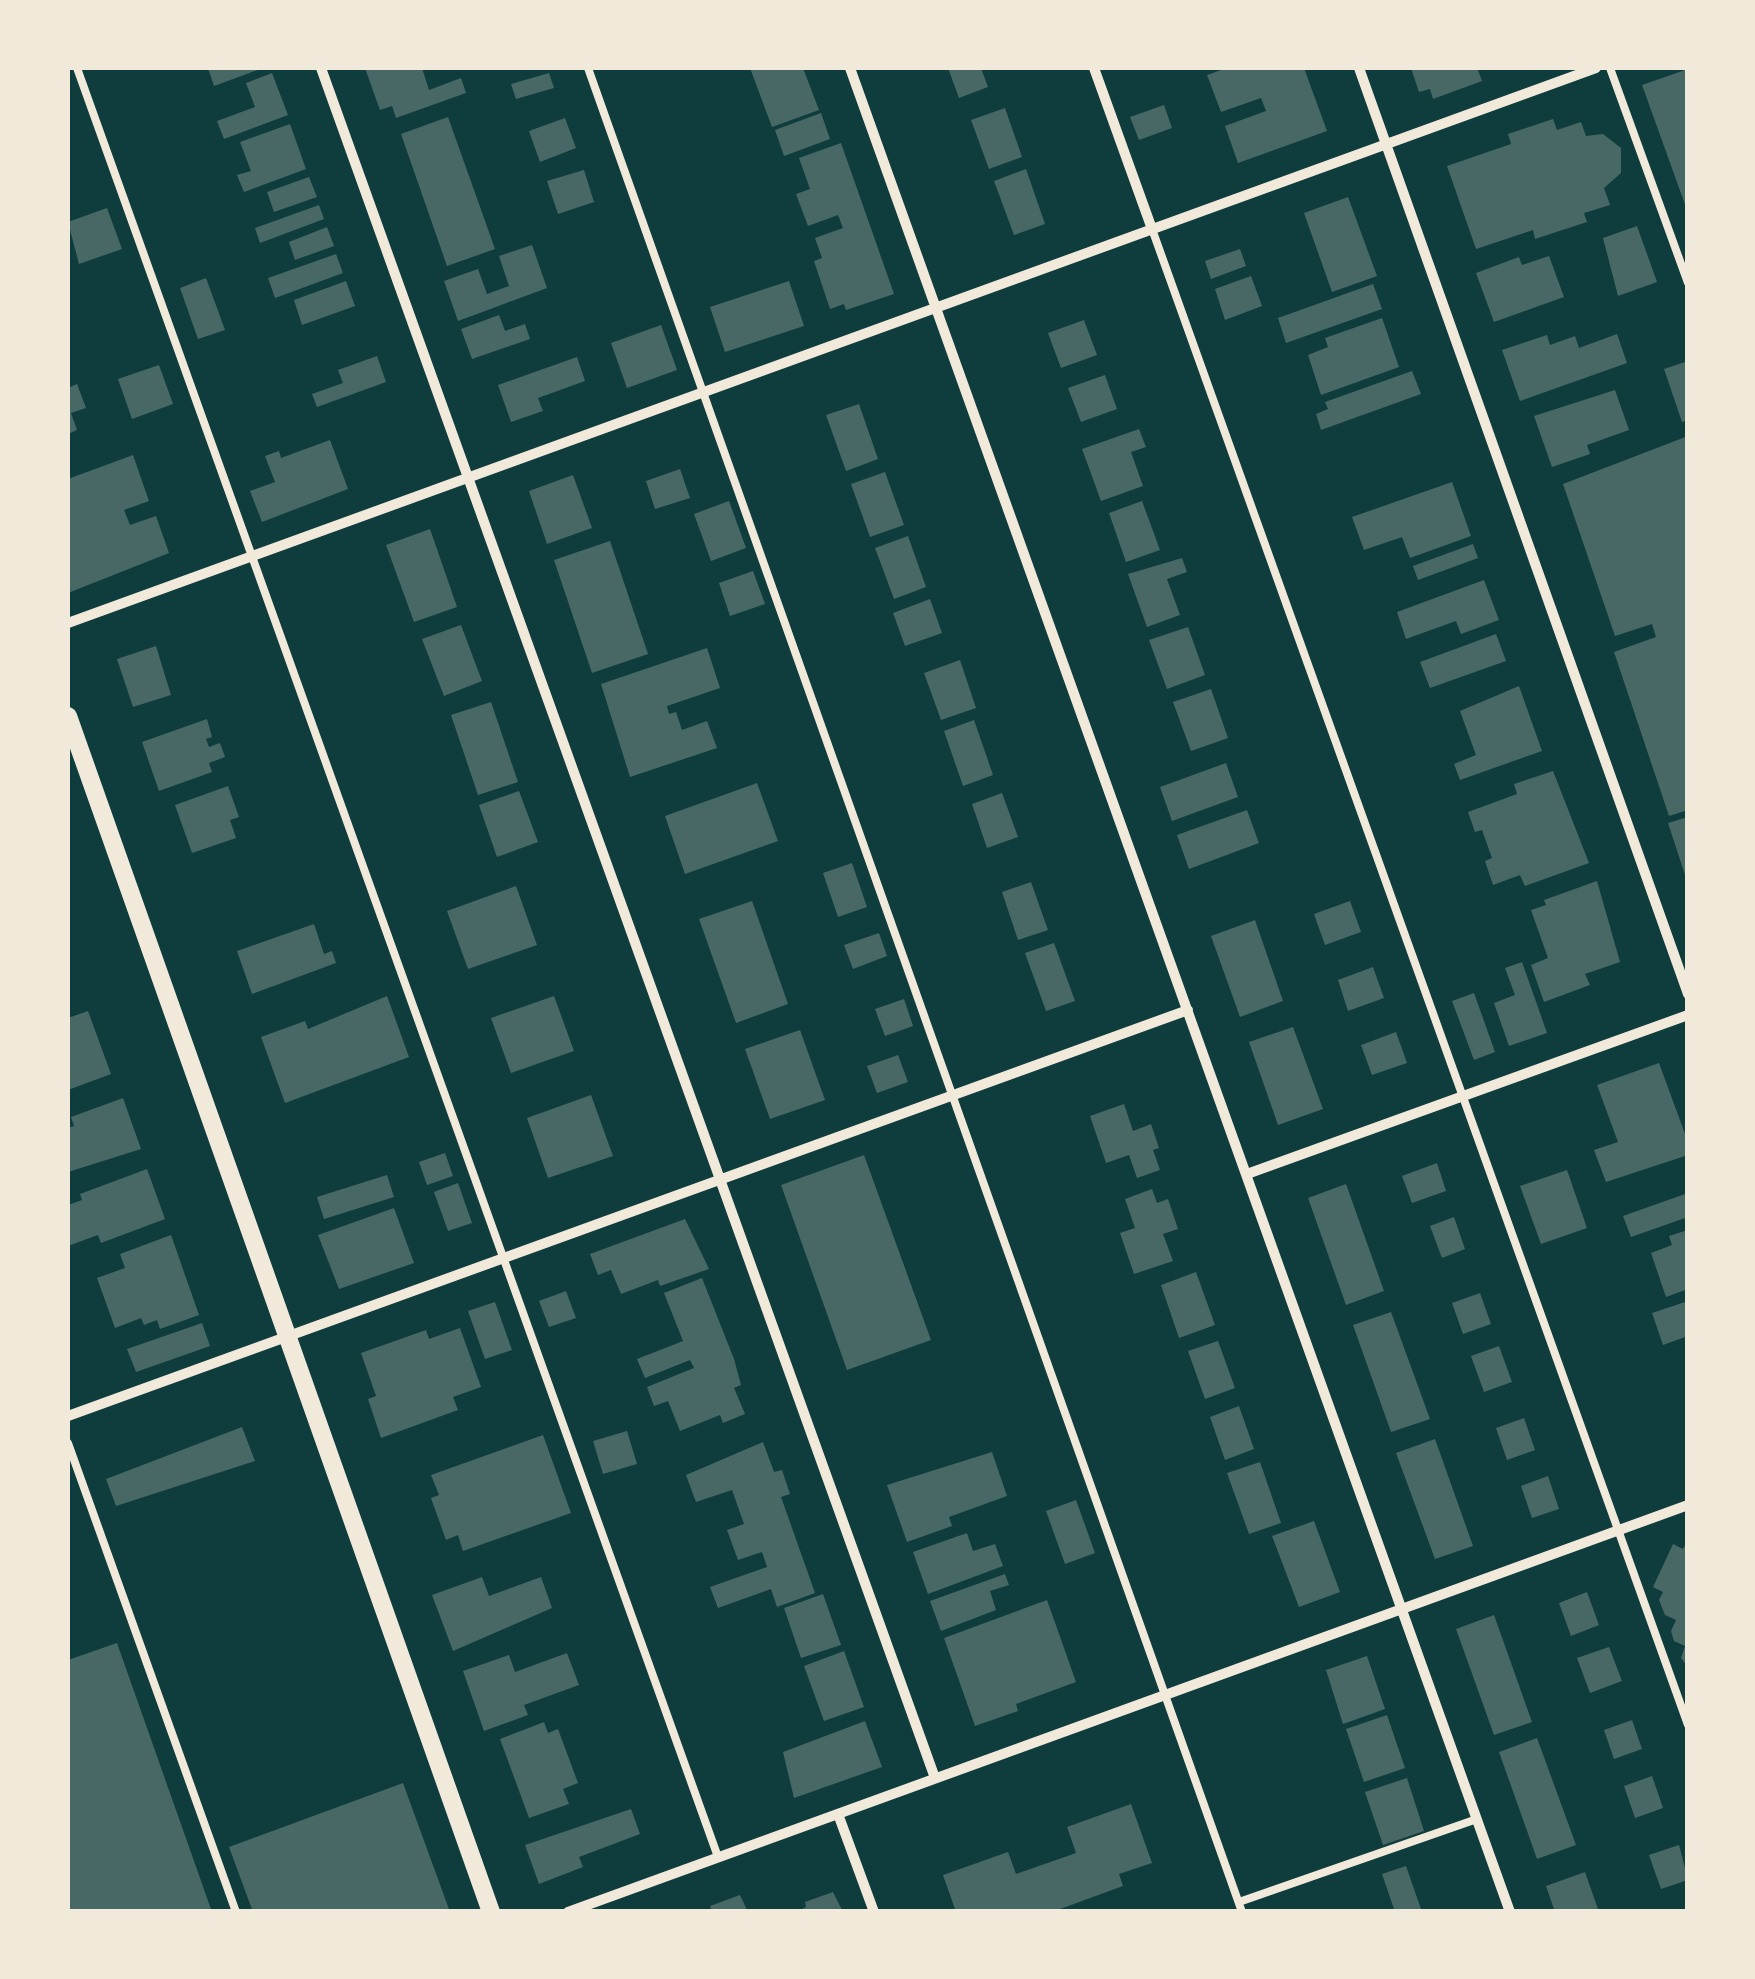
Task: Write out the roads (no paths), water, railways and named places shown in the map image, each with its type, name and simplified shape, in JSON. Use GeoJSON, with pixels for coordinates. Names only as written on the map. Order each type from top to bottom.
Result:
{"type":"FeatureCollection","features":[{"type":"Feature","properties":{"kind":"street"},"geometry":{"type":"LineString","coordinates":[[321,68],[935,1778]]}},
{"type":"Feature","properties":{"kind":"street"},"geometry":{"type":"LineString","coordinates":[[850,68],[1510,1912]]}},
{"type":"Feature","properties":{"kind":"street"},"geometry":{"type":"LineString","coordinates":[[1094,68],[1152,229]]}},
{"type":"Feature","properties":{"kind":"street"},"geometry":{"type":"LineString","coordinates":[[1359,68],[1688,994]]}},
{"type":"Feature","properties":{"kind":"street"},"geometry":{"type":"LineString","coordinates":[[68,623],[1596,68]]}},
{"type":"Feature","properties":{"kind":"street"},"geometry":{"type":"LineString","coordinates":[[68,716],[491,1912]]}},
{"type":"Feature","properties":{"kind":"street"},"geometry":{"type":"LineString","coordinates":[[68,1416],[1188,1010]]}},
{"type":"Feature","properties":{"kind":"street"},"geometry":{"type":"LineString","coordinates":[[1246,1174],[1688,1015]]}},
{"type":"Feature","properties":{"kind":"street"},"geometry":{"type":"LineString","coordinates":[[568,1912],[1688,1505]]}},
{"type":"Feature","properties":{"kind":"street"},"geometry":{"type":"LineString","coordinates":[[838,1814],[874,1912]]}},
{"type":"Feature","properties":{"kind":"lane"},"geometry":{"type":"LineString","coordinates":[[77,68],[718,1857]]}},
{"type":"Feature","properties":{"kind":"lane"},"geometry":{"type":"LineString","coordinates":[[588,68],[1241,1907],[1477,1819]]}},
{"type":"Feature","properties":{"kind":"lane"},"geometry":{"type":"LineString","coordinates":[[1610,68],[1688,283]]}},
{"type":"Feature","properties":{"kind":"lane"},"geometry":{"type":"LineString","coordinates":[[1152,229],[1688,1726]]}},
{"type":"Feature","properties":{"kind":"lane"},"geometry":{"type":"LineString","coordinates":[[68,1443],[236,1912]]}}]}
